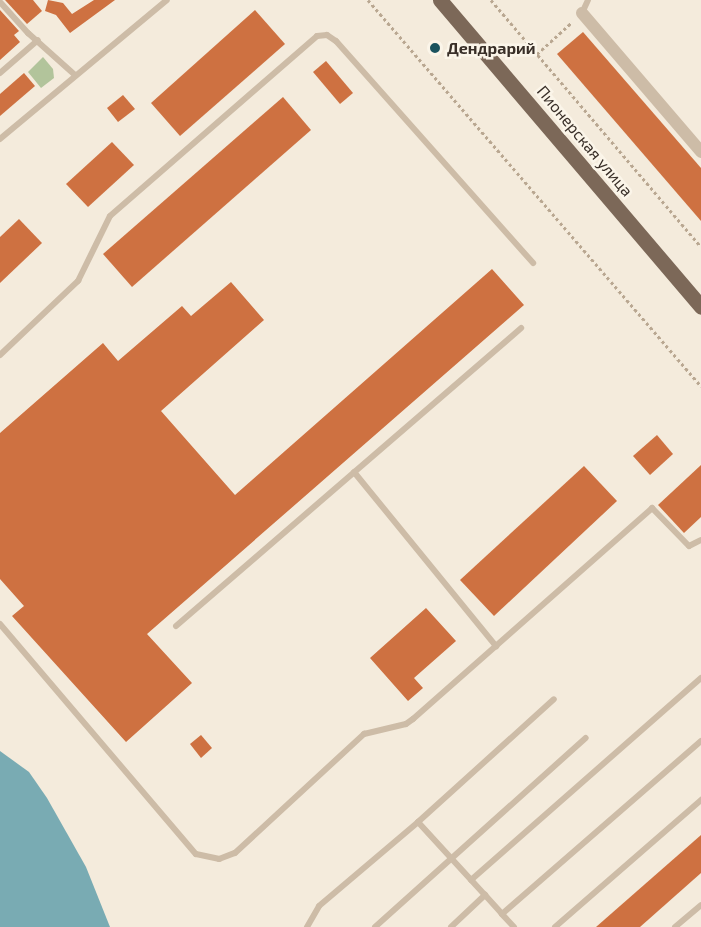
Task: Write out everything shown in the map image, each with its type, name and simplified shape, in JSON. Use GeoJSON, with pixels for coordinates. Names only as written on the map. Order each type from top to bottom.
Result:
{"type":"FeatureCollection","features":[{"type":"Feature","properties":{"kind":"main road","name":"Пионерская улица"},"geometry":{"type":"LineString","coordinates":[[440,0],[701,307]]}},
{"type":"Feature","properties":{"kind":"street"},"geometry":{"type":"LineString","coordinates":[[582,13],[701,152]]}},
{"type":"Feature","properties":{"kind":"lane"},"geometry":{"type":"LineString","coordinates":[[0,140],[167,0]]}},
{"type":"Feature","properties":{"kind":"lane"},"geometry":{"type":"LineString","coordinates":[[582,13],[588,0]]}},
{"type":"Feature","properties":{"kind":"lane"},"geometry":{"type":"LineString","coordinates":[[0,2],[75,75]]}},
{"type":"Feature","properties":{"kind":"lane"},"geometry":{"type":"LineString","coordinates":[[0,355],[78,281],[110,216],[317,36],[327,35],[336,41],[533,263]]}},
{"type":"Feature","properties":{"kind":"lane"},"geometry":{"type":"LineString","coordinates":[[0,73],[38,40]]}},
{"type":"Feature","properties":{"kind":"lane"},"geometry":{"type":"LineString","coordinates":[[176,626],[521,328]]}},
{"type":"Feature","properties":{"kind":"lane"},"geometry":{"type":"LineString","coordinates":[[354,472],[496,646]]}},
{"type":"Feature","properties":{"kind":"lane"},"geometry":{"type":"LineString","coordinates":[[0,624],[196,854],[219,859],[235,853],[364,734],[406,724],[413,719],[652,508],[689,546],[701,540]]}},
{"type":"Feature","properties":{"kind":"lane"},"geometry":{"type":"LineString","coordinates":[[471,880],[701,678]]}},
{"type":"Feature","properties":{"kind":"lane"},"geometry":{"type":"LineString","coordinates":[[309,926],[319,906],[554,699]]}},
{"type":"Feature","properties":{"kind":"lane"},"geometry":{"type":"LineString","coordinates":[[375,927],[451,856],[586,738]]}},
{"type":"Feature","properties":{"kind":"lane"},"geometry":{"type":"LineString","coordinates":[[502,914],[701,741]]}},
{"type":"Feature","properties":{"kind":"lane"},"geometry":{"type":"LineString","coordinates":[[555,927],[701,800]]}},
{"type":"Feature","properties":{"kind":"lane"},"geometry":{"type":"LineString","coordinates":[[417,822],[451,856],[514,927]]}},
{"type":"Feature","properties":{"kind":"lane"},"geometry":{"type":"LineString","coordinates":[[451,927],[485,895]]}},
{"type":"Feature","properties":{"kind":"lane"},"geometry":{"type":"LineString","coordinates":[[675,927],[701,905]]}},
{"type":"Feature","properties":{"kind":"path"},"geometry":{"type":"LineString","coordinates":[[368,0],[701,386]]}},
{"type":"Feature","properties":{"kind":"path"},"geometry":{"type":"LineString","coordinates":[[491,0],[701,248]]}},
{"type":"Feature","properties":{"kind":"path"},"geometry":{"type":"LineString","coordinates":[[537,54],[582,13]]}},
{"type":"Feature","properties":{"kind":"green space"},"geometry":{"type":"Polygon","coordinates":[[[43,57],[53,69],[54,78],[41,88],[28,72],[43,57]]]}},
{"type":"Feature","properties":{"kind":"water"},"geometry":{"type":"Polygon","coordinates":[[[0,751],[29,772],[47,798],[86,867],[110,927],[0,927],[0,751]]]}},
{"type":"Feature","properties":{"kind":"building"},"geometry":{"type":"Polygon","coordinates":[[[5,0],[33,0],[42,11],[27,24],[5,0]]]}},
{"type":"Feature","properties":{"kind":"building"},"geometry":{"type":"Polygon","coordinates":[[[48,0],[63,3],[72,14],[94,0],[115,0],[70,33],[56,15],[45,11],[48,0]]]}},
{"type":"Feature","properties":{"kind":"building"},"geometry":{"type":"Polygon","coordinates":[[[0,10],[19,31],[14,35],[20,42],[0,60],[0,10]]]}},
{"type":"Feature","properties":{"kind":"building"},"geometry":{"type":"Polygon","coordinates":[[[255,10],[285,44],[180,136],[151,103],[255,10]]]}},
{"type":"Feature","properties":{"kind":"building"},"geometry":{"type":"Polygon","coordinates":[[[583,32],[701,168],[701,221],[557,54],[583,32]]]}},
{"type":"Feature","properties":{"kind":"building"},"geometry":{"type":"Polygon","coordinates":[[[326,61],[353,93],[340,104],[313,72],[326,61]]]}},
{"type":"Feature","properties":{"kind":"building"},"geometry":{"type":"Polygon","coordinates":[[[24,73],[35,86],[0,116],[0,94],[24,73]]]}},
{"type":"Feature","properties":{"kind":"building"},"geometry":{"type":"Polygon","coordinates":[[[123,95],[135,109],[118,122],[107,108],[123,95]]]}},
{"type":"Feature","properties":{"kind":"building"},"geometry":{"type":"Polygon","coordinates":[[[283,97],[311,130],[132,287],[103,254],[283,97]]]}},
{"type":"Feature","properties":{"kind":"building"},"geometry":{"type":"Polygon","coordinates":[[[112,142],[134,165],[88,207],[66,184],[112,142]]]}},
{"type":"Feature","properties":{"kind":"building"},"geometry":{"type":"Polygon","coordinates":[[[19,219],[42,243],[0,283],[0,237],[19,219]]]}},
{"type":"Feature","properties":{"kind":"building"},"geometry":{"type":"Polygon","coordinates":[[[492,269],[524,305],[147,634],[192,683],[126,742],[12,616],[24,606],[0,579],[0,433],[103,343],[118,361],[182,306],[191,316],[231,282],[264,320],[161,411],[235,495],[492,269]]]}},
{"type":"Feature","properties":{"kind":"building"},"geometry":{"type":"Polygon","coordinates":[[[657,435],[673,454],[650,475],[633,456],[657,435]]]}},
{"type":"Feature","properties":{"kind":"building"},"geometry":{"type":"Polygon","coordinates":[[[701,465],[701,517],[684,533],[658,505],[701,465]]]}},
{"type":"Feature","properties":{"kind":"building"},"geometry":{"type":"Polygon","coordinates":[[[584,466],[617,501],[494,616],[460,580],[584,466]]]}},
{"type":"Feature","properties":{"kind":"building"},"geometry":{"type":"Polygon","coordinates":[[[426,608],[456,641],[414,678],[423,688],[408,701],[370,658],[426,608]]]}},
{"type":"Feature","properties":{"kind":"building"},"geometry":{"type":"Polygon","coordinates":[[[201,735],[212,748],[201,758],[190,744],[201,735]]]}},
{"type":"Feature","properties":{"kind":"building"},"geometry":{"type":"Polygon","coordinates":[[[701,835],[701,873],[640,927],[596,927],[701,835]]]}},
{"type":"Feature","properties":{"kind":"place","name":"Дендрарий"},"geometry":{"type":"Point","coordinates":[435,48]}}]}
